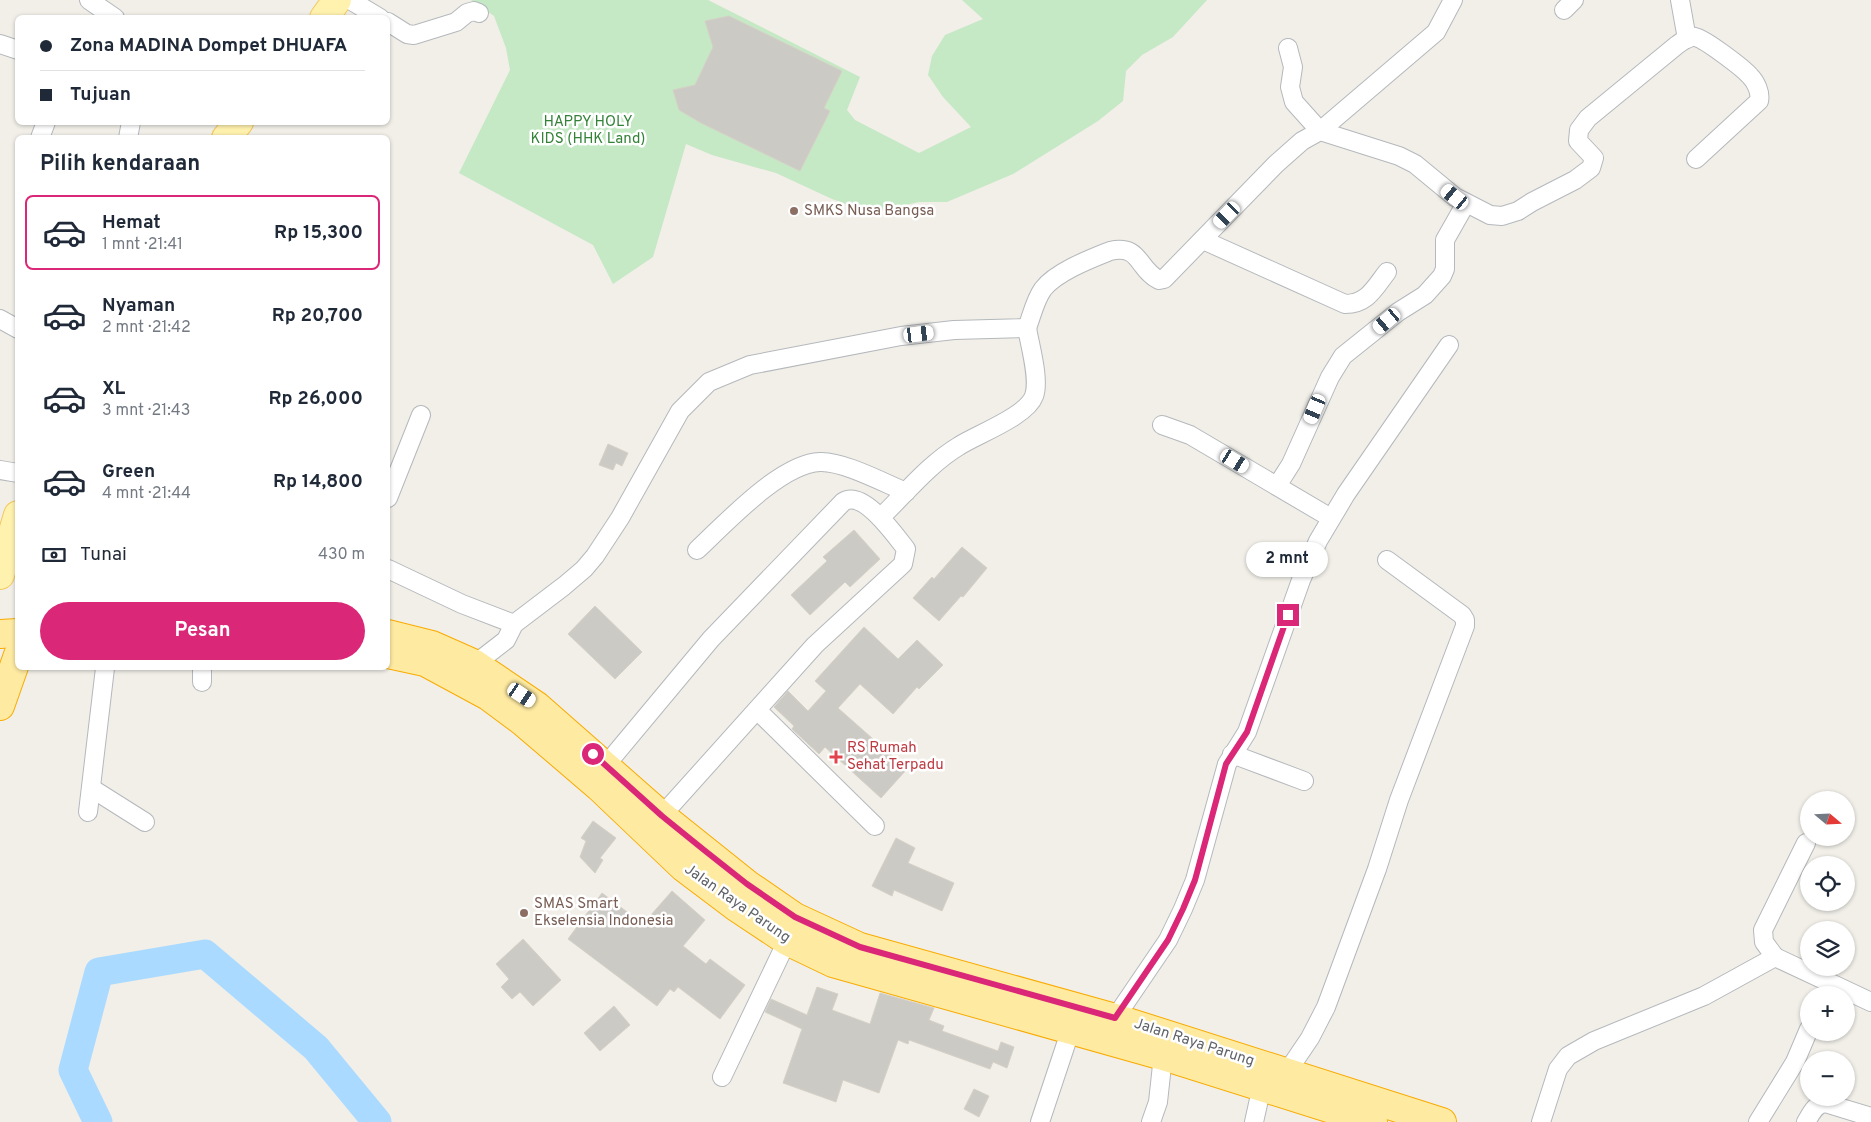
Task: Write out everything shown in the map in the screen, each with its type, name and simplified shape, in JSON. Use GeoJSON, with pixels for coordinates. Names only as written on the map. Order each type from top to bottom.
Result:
{"type":"FeatureCollection","features":[{"type":"Feature","properties":{"kind":"highway"},"geometry":{"type":"LineString","coordinates":[[0,634],[15,633]]}},
{"type":"Feature","properties":{"kind":"highway","name":"Jalan Raya Parung"},"geometry":{"type":"LineString","coordinates":[[390,634],[432,645],[475,664],[537,706],[606,765],[654,824],[683,867],[736,907],[787,941],[833,963],[1163,1056],[1373,1122]]}},
{"type":"Feature","properties":{"kind":"highway"},"geometry":{"type":"LineString","coordinates":[[0,653],[15,654]]}},
{"type":"Feature","properties":{"kind":"highway","name":"Jalan Raya Parung"},"geometry":{"type":"LineString","coordinates":[[390,654],[425,662],[488,696],[523,722],[599,786],[654,824],[795,917],[860,947],[1127,1000],[1287,1072],[1442,1122]]}},
{"type":"Feature","properties":{"kind":"highway"},"geometry":{"type":"LineString","coordinates":[[0,706],[15,663]]}},
{"type":"Feature","properties":{"kind":"main road"},"geometry":{"type":"LineString","coordinates":[[326,15],[337,0]]}},
{"type":"Feature","properties":{"kind":"main road"},"geometry":{"type":"LineString","coordinates":[[228,135],[237,125]]}},
{"type":"Feature","properties":{"kind":"main road"},"geometry":{"type":"LineString","coordinates":[[0,575],[15,523]]}},
{"type":"Feature","properties":{"kind":"street"},"geometry":{"type":"LineString","coordinates":[[89,0],[111,15]]}},
{"type":"Feature","properties":{"kind":"street"},"geometry":{"type":"LineString","coordinates":[[350,0],[375,15]]}},
{"type":"Feature","properties":{"kind":"street"},"geometry":{"type":"LineString","coordinates":[[880,517],[935,464],[958,446],[1018,413],[1032,400],[1037,386],[1027,328],[1042,290],[1052,279],[1092,258],[1119,249],[1127,250],[1136,255],[1148,272],[1160,280],[1172,272],[1276,164],[1302,141],[1320,131],[1436,32],[1453,0]]}},
{"type":"Feature","properties":{"kind":"street"},"geometry":{"type":"LineString","coordinates":[[1680,0],[1687,39]]}},
{"type":"Feature","properties":{"kind":"street"},"geometry":{"type":"LineString","coordinates":[[390,23],[407,34],[414,35],[456,22],[467,13],[478,13]]}},
{"type":"Feature","properties":{"kind":"street"},"geometry":{"type":"LineString","coordinates":[[1288,48],[1293,67],[1290,87],[1294,102],[1320,131],[1399,156],[1416,164],[1466,203],[1490,215],[1502,216],[1518,211],[1575,180],[1591,168],[1594,161],[1592,155],[1578,141],[1579,130],[1582,125],[1669,50],[1687,39],[1698,38],[1712,46],[1750,75],[1760,97],[1759,101],[1696,158]]}},
{"type":"Feature","properties":{"kind":"street"},"geometry":{"type":"LineString","coordinates":[[0,44],[15,49]]}},
{"type":"Feature","properties":{"kind":"street"},"geometry":{"type":"LineString","coordinates":[[1277,486],[1291,464],[1330,377],[1343,356],[1398,312],[1425,296],[1442,276],[1445,266],[1445,240],[1466,203]]}},
{"type":"Feature","properties":{"kind":"street"},"geometry":{"type":"LineString","coordinates":[[1203,240],[1344,304],[1355,304],[1364,300],[1387,272]]}},
{"type":"Feature","properties":{"kind":"street"},"geometry":{"type":"LineString","coordinates":[[0,319],[15,327]]}},
{"type":"Feature","properties":{"kind":"street"},"geometry":{"type":"LineString","coordinates":[[475,664],[510,631],[564,586],[595,556],[620,518],[680,411],[709,382],[750,365],[901,336],[954,330],[1027,328]]}},
{"type":"Feature","properties":{"kind":"street"},"geometry":{"type":"LineString","coordinates":[[1127,1000],[1168,940],[1195,880],[1226,764],[1247,732],[1301,580],[1318,541],[1346,494],[1448,345]]}},
{"type":"Feature","properties":{"kind":"street"},"geometry":{"type":"LineString","coordinates":[[390,493],[421,415]]}},
{"type":"Feature","properties":{"kind":"street"},"geometry":{"type":"LineString","coordinates":[[1162,425],[1190,435],[1331,518]]}},
{"type":"Feature","properties":{"kind":"street"},"geometry":{"type":"LineString","coordinates":[[697,550],[751,500],[789,471],[803,464],[821,462],[838,464],[906,492]]}},
{"type":"Feature","properties":{"kind":"street"},"geometry":{"type":"LineString","coordinates":[[0,470],[15,472]]}},
{"type":"Feature","properties":{"kind":"street"},"geometry":{"type":"LineString","coordinates":[[606,765],[711,639],[847,499],[856,499],[880,517],[906,549],[903,564],[815,645],[654,824]]}},
{"type":"Feature","properties":{"kind":"street"},"geometry":{"type":"LineString","coordinates":[[1287,1072],[1310,1038],[1326,1007],[1377,869],[1399,800],[1465,626],[1465,620],[1462,615],[1387,560]]}},
{"type":"Feature","properties":{"kind":"street"},"geometry":{"type":"LineString","coordinates":[[390,570],[462,604],[510,631]]}},
{"type":"Feature","properties":{"kind":"street"},"geometry":{"type":"LineString","coordinates":[[88,812],[105,670]]}},
{"type":"Feature","properties":{"kind":"street"},"geometry":{"type":"LineString","coordinates":[[757,710],[875,826]]}},
{"type":"Feature","properties":{"kind":"street"},"geometry":{"type":"LineString","coordinates":[[1232,754],[1304,781]]}},
{"type":"Feature","properties":{"kind":"street"},"geometry":{"type":"LineString","coordinates":[[91,788],[145,822]]}},
{"type":"Feature","properties":{"kind":"street"},"geometry":{"type":"LineString","coordinates":[[1805,846],[1764,930],[1764,942],[1775,957],[1871,1002]]}},
{"type":"Feature","properties":{"kind":"street"},"geometry":{"type":"LineString","coordinates":[[722,1077],[787,941]]}},
{"type":"Feature","properties":{"kind":"street"},"geometry":{"type":"LineString","coordinates":[[1542,1120],[1558,1070],[1568,1056],[1594,1041],[1704,996],[1775,957]]}},
{"type":"Feature","properties":{"kind":"street"},"geometry":{"type":"LineString","coordinates":[[1040,1122],[1071,1029]]}},
{"type":"Feature","properties":{"kind":"street"},"geometry":{"type":"LineString","coordinates":[[1758,1122],[1795,1062],[1804,1041]]}},
{"type":"Feature","properties":{"kind":"street"},"geometry":{"type":"LineString","coordinates":[[1151,1122],[1158,1102],[1163,1056]]}},
{"type":"Feature","properties":{"kind":"street"},"geometry":{"type":"LineString","coordinates":[[1254,1122],[1262,1086]]}},
{"type":"Feature","properties":{"kind":"street"},"geometry":{"type":"LineString","coordinates":[[1806,1122],[1814,1108],[1825,1103],[1871,1117]]}},
{"type":"Feature","properties":{"kind":"green space","name":"HAPPY HOLY KIDS (HHK Land)"},"geometry":{"type":"Polygon","coordinates":[[[471,0],[708,0],[860,77],[847,110],[855,120],[919,153],[971,127],[943,97],[928,75],[932,56],[945,35],[983,19],[962,0],[1207,0],[1173,37],[1142,55],[1126,71],[1123,101],[1098,121],[1013,174],[947,202],[919,202],[871,213],[832,199],[776,173],[712,155],[686,144],[653,257],[613,284],[593,245],[459,173],[510,70],[506,48],[494,16],[471,0]]]}},
{"type":"Feature","properties":{"kind":"building"},"geometry":{"type":"Polygon","coordinates":[[[729,16],[842,71],[824,108],[830,111],[800,171],[701,123],[679,110],[673,90],[695,85],[713,47],[705,21],[729,16]]]}},
{"type":"Feature","properties":{"kind":"building"},"geometry":{"type":"Polygon","coordinates":[[[608,444],[628,453],[622,466],[616,463],[613,470],[599,465],[608,444]]]}},
{"type":"Feature","properties":{"kind":"building"},"geometry":{"type":"Polygon","coordinates":[[[854,530],[880,559],[850,587],[845,582],[810,615],[791,595],[827,561],[823,557],[854,530]]]}},
{"type":"Feature","properties":{"kind":"building"},"geometry":{"type":"Polygon","coordinates":[[[962,547],[987,568],[963,597],[961,596],[939,621],[913,598],[932,577],[934,579],[962,547]]]}},
{"type":"Feature","properties":{"kind":"building"},"geometry":{"type":"Polygon","coordinates":[[[595,606],[642,652],[615,679],[568,634],[595,606]]]}},
{"type":"Feature","properties":{"kind":"building"},"geometry":{"type":"Polygon","coordinates":[[[864,627],[898,659],[917,640],[943,665],[919,689],[917,687],[893,714],[860,684],[838,708],[907,769],[881,798],[825,747],[819,754],[792,729],[794,726],[774,707],[788,691],[808,711],[826,691],[815,681],[864,627]]]}},
{"type":"Feature","properties":{"kind":"building"},"geometry":{"type":"Polygon","coordinates":[[[593,821],[616,838],[600,858],[603,860],[595,873],[580,857],[586,841],[581,838],[593,821]]]}},
{"type":"Feature","properties":{"kind":"building"},"geometry":{"type":"Polygon","coordinates":[[[896,838],[915,848],[908,863],[954,883],[942,911],[894,890],[892,896],[872,886],[896,838]]]}},
{"type":"Feature","properties":{"kind":"building"},"geometry":{"type":"Polygon","coordinates":[[[672,891],[705,920],[683,946],[706,964],[710,959],[745,985],[720,1019],[678,987],[674,992],[670,989],[657,1006],[568,939],[602,893],[643,924],[672,891]]]}},
{"type":"Feature","properties":{"kind":"building"},"geometry":{"type":"Polygon","coordinates":[[[523,939],[561,980],[533,1006],[520,992],[512,999],[501,987],[509,979],[496,964],[523,939]]]}},
{"type":"Feature","properties":{"kind":"building"},"geometry":{"type":"Polygon","coordinates":[[[817,987],[838,994],[832,1010],[870,1024],[880,993],[934,1008],[929,1020],[944,1026],[942,1031],[998,1051],[1001,1042],[1014,1047],[1007,1068],[993,1062],[990,1069],[909,1040],[908,1044],[898,1040],[879,1093],[843,1080],[836,1102],[783,1083],[802,1029],[765,1012],[771,999],[807,1015],[817,987]]]}},
{"type":"Feature","properties":{"kind":"building"},"geometry":{"type":"Polygon","coordinates":[[[614,1006],[630,1025],[600,1051],[584,1033],[614,1006]]]}},
{"type":"Feature","properties":{"kind":"building"},"geometry":{"type":"Polygon","coordinates":[[[974,1089],[989,1096],[979,1117],[964,1109],[974,1089]]]}},
{"type":"Feature","properties":{"kind":"waterway"},"geometry":{"type":"LineString","coordinates":[[98,1122],[73,1070],[99,972],[205,954],[316,1048],[377,1122]]}},
{"type":"Feature","properties":{"kind":"place","name":"SMKS Nusa Bangsa"},"geometry":{"type":"Point","coordinates":[794,211]}},
{"type":"Feature","properties":{"kind":"place","name":"RS Rumah Sehat Terpadu"},"geometry":{"type":"Point","coordinates":[836,757]}},
{"type":"Feature","properties":{"kind":"place","name":"SMAS Smart Ekselensia Indonesia"},"geometry":{"type":"Point","coordinates":[524,913]}},
{"type":"Feature","properties":{"kind":"route"},"geometry":{"type":"LineString","coordinates":[[593,754],[662,816],[704,850],[747,884],[795,917],[860,947],[1115,1018],[1168,940],[1183,909],[1195,880],[1226,764],[1247,732],[1288,615]]}}]}
